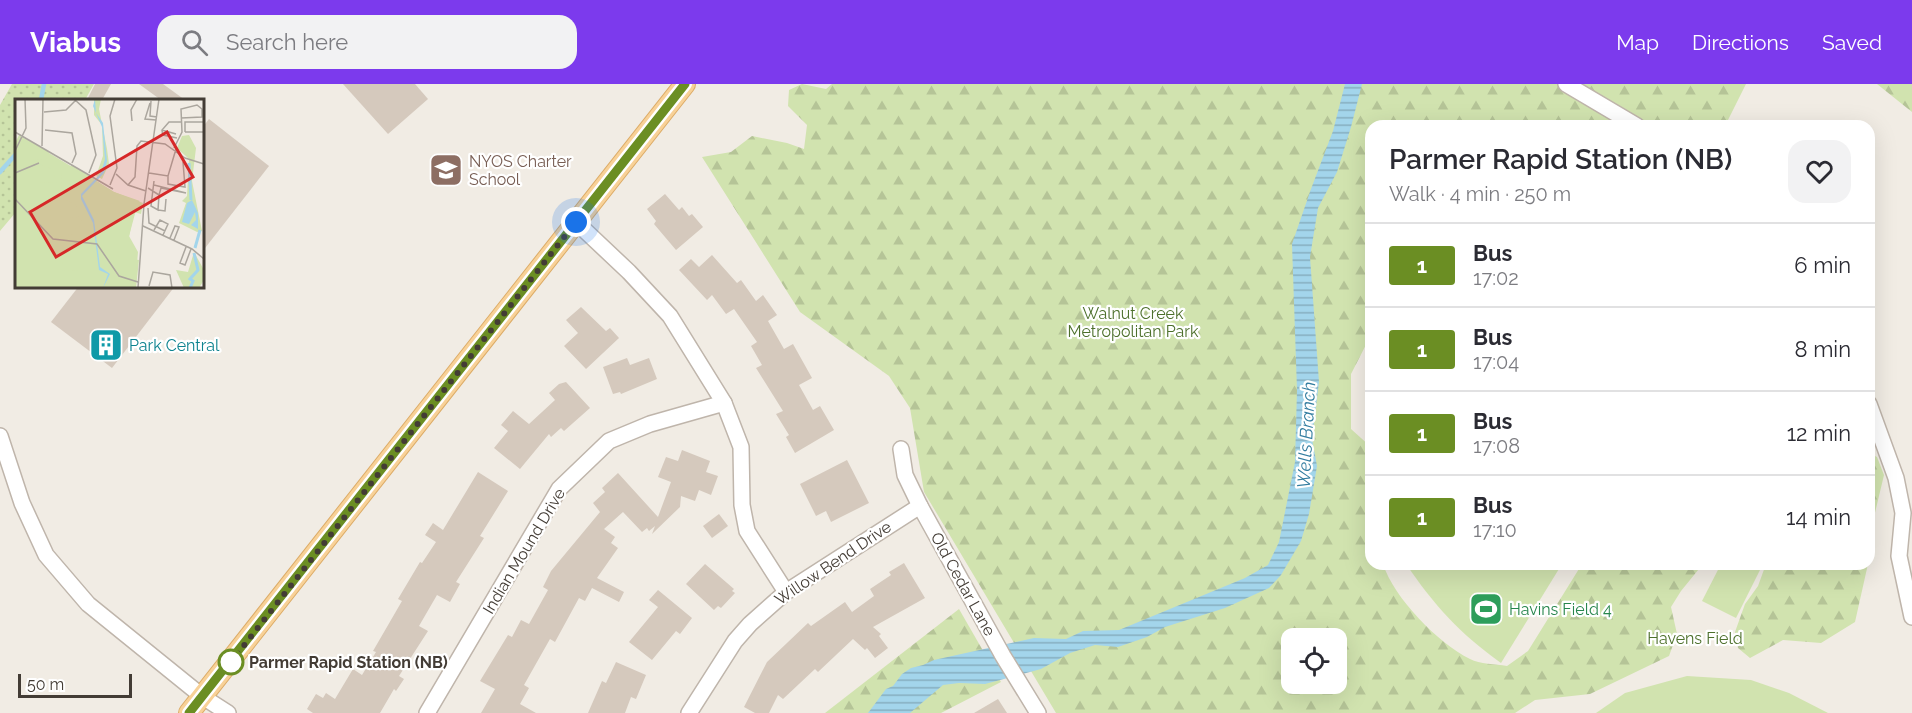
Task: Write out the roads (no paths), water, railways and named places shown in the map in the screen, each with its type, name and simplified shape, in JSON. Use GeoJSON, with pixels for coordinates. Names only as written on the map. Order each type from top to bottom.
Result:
{"type":"FeatureCollection","features":[{"type":"Feature","properties":{"kind":"main road"},"geometry":{"type":"LineString","coordinates":[[189,713],[685,84]]}},
{"type":"Feature","properties":{"kind":"street"},"geometry":{"type":"LineString","coordinates":[[1566,84],[1627,120]]}},
{"type":"Feature","properties":{"kind":"street"},"geometry":{"type":"LineString","coordinates":[[576,222],[629,272],[670,316],[724,403],[741,447],[742,505],[747,531],[786,592]]}},
{"type":"Feature","properties":{"kind":"street","name":"Indian Mound Drive"},"geometry":{"type":"LineString","coordinates":[[427,713],[560,489],[609,441],[650,424],[724,403]]}},
{"type":"Feature","properties":{"kind":"street"},"geometry":{"type":"LineString","coordinates":[[1875,420],[1896,478],[1903,513],[1899,556],[1912,616]]}},
{"type":"Feature","properties":{"kind":"street"},"geometry":{"type":"LineString","coordinates":[[0,436],[22,503],[46,555],[88,604],[203,697],[228,713]]}},
{"type":"Feature","properties":{"kind":"street","name":"Old Cedar Lane"},"geometry":{"type":"LineString","coordinates":[[901,449],[905,475],[920,506],[1038,713]]}},
{"type":"Feature","properties":{"kind":"street","name":"Willow Bend Drive"},"geometry":{"type":"LineString","coordinates":[[689,713],[735,641],[750,624],[786,592],[920,506]]}},
{"type":"Feature","properties":{"kind":"water","name":"Wells Branch"},"geometry":{"type":"Polygon","coordinates":[[[1345,84],[1362,84],[1337,172],[1318,208],[1310,257],[1319,382],[1312,439],[1317,466],[1309,514],[1301,541],[1281,575],[1269,588],[1225,608],[1165,627],[1147,637],[1118,647],[1095,645],[1070,653],[1041,669],[985,684],[943,685],[910,713],[868,713],[886,689],[893,686],[902,674],[911,668],[934,660],[1034,638],[1066,639],[1083,631],[1119,630],[1245,578],[1268,565],[1279,542],[1295,462],[1297,390],[1292,244],[1333,131],[1345,84]]]}},
{"type":"Feature","properties":{"kind":"waterway"},"geometry":{"type":"LineString","coordinates":[[41,99],[44,84]]}},
{"type":"Feature","properties":{"kind":"waterway"},"geometry":{"type":"LineString","coordinates":[[0,172],[15,155]]}},
{"type":"Feature","properties":{"kind":"place","name":"NYOS Charter School"},"geometry":{"type":"Point","coordinates":[446,170]}},
{"type":"Feature","properties":{"kind":"place","name":"Park Central"},"geometry":{"type":"Point","coordinates":[106,345]}},
{"type":"Feature","properties":{"kind":"place","name":"Havins Field 4"},"geometry":{"type":"Point","coordinates":[1486,609]}},
{"type":"Feature","properties":{"kind":"place","name":"Parmer Rapid Station (NB)"},"geometry":{"type":"Point","coordinates":[231,662]}},
{"type":"Feature","properties":{"kind":"park label","name":"Walnut Creek Metropolitan Park"},"geometry":{"type":"Point","coordinates":[1133,322]}},
{"type":"Feature","properties":{"kind":"park label","name":"Havens Field"},"geometry":{"type":"Point","coordinates":[1695,638]}}]}
